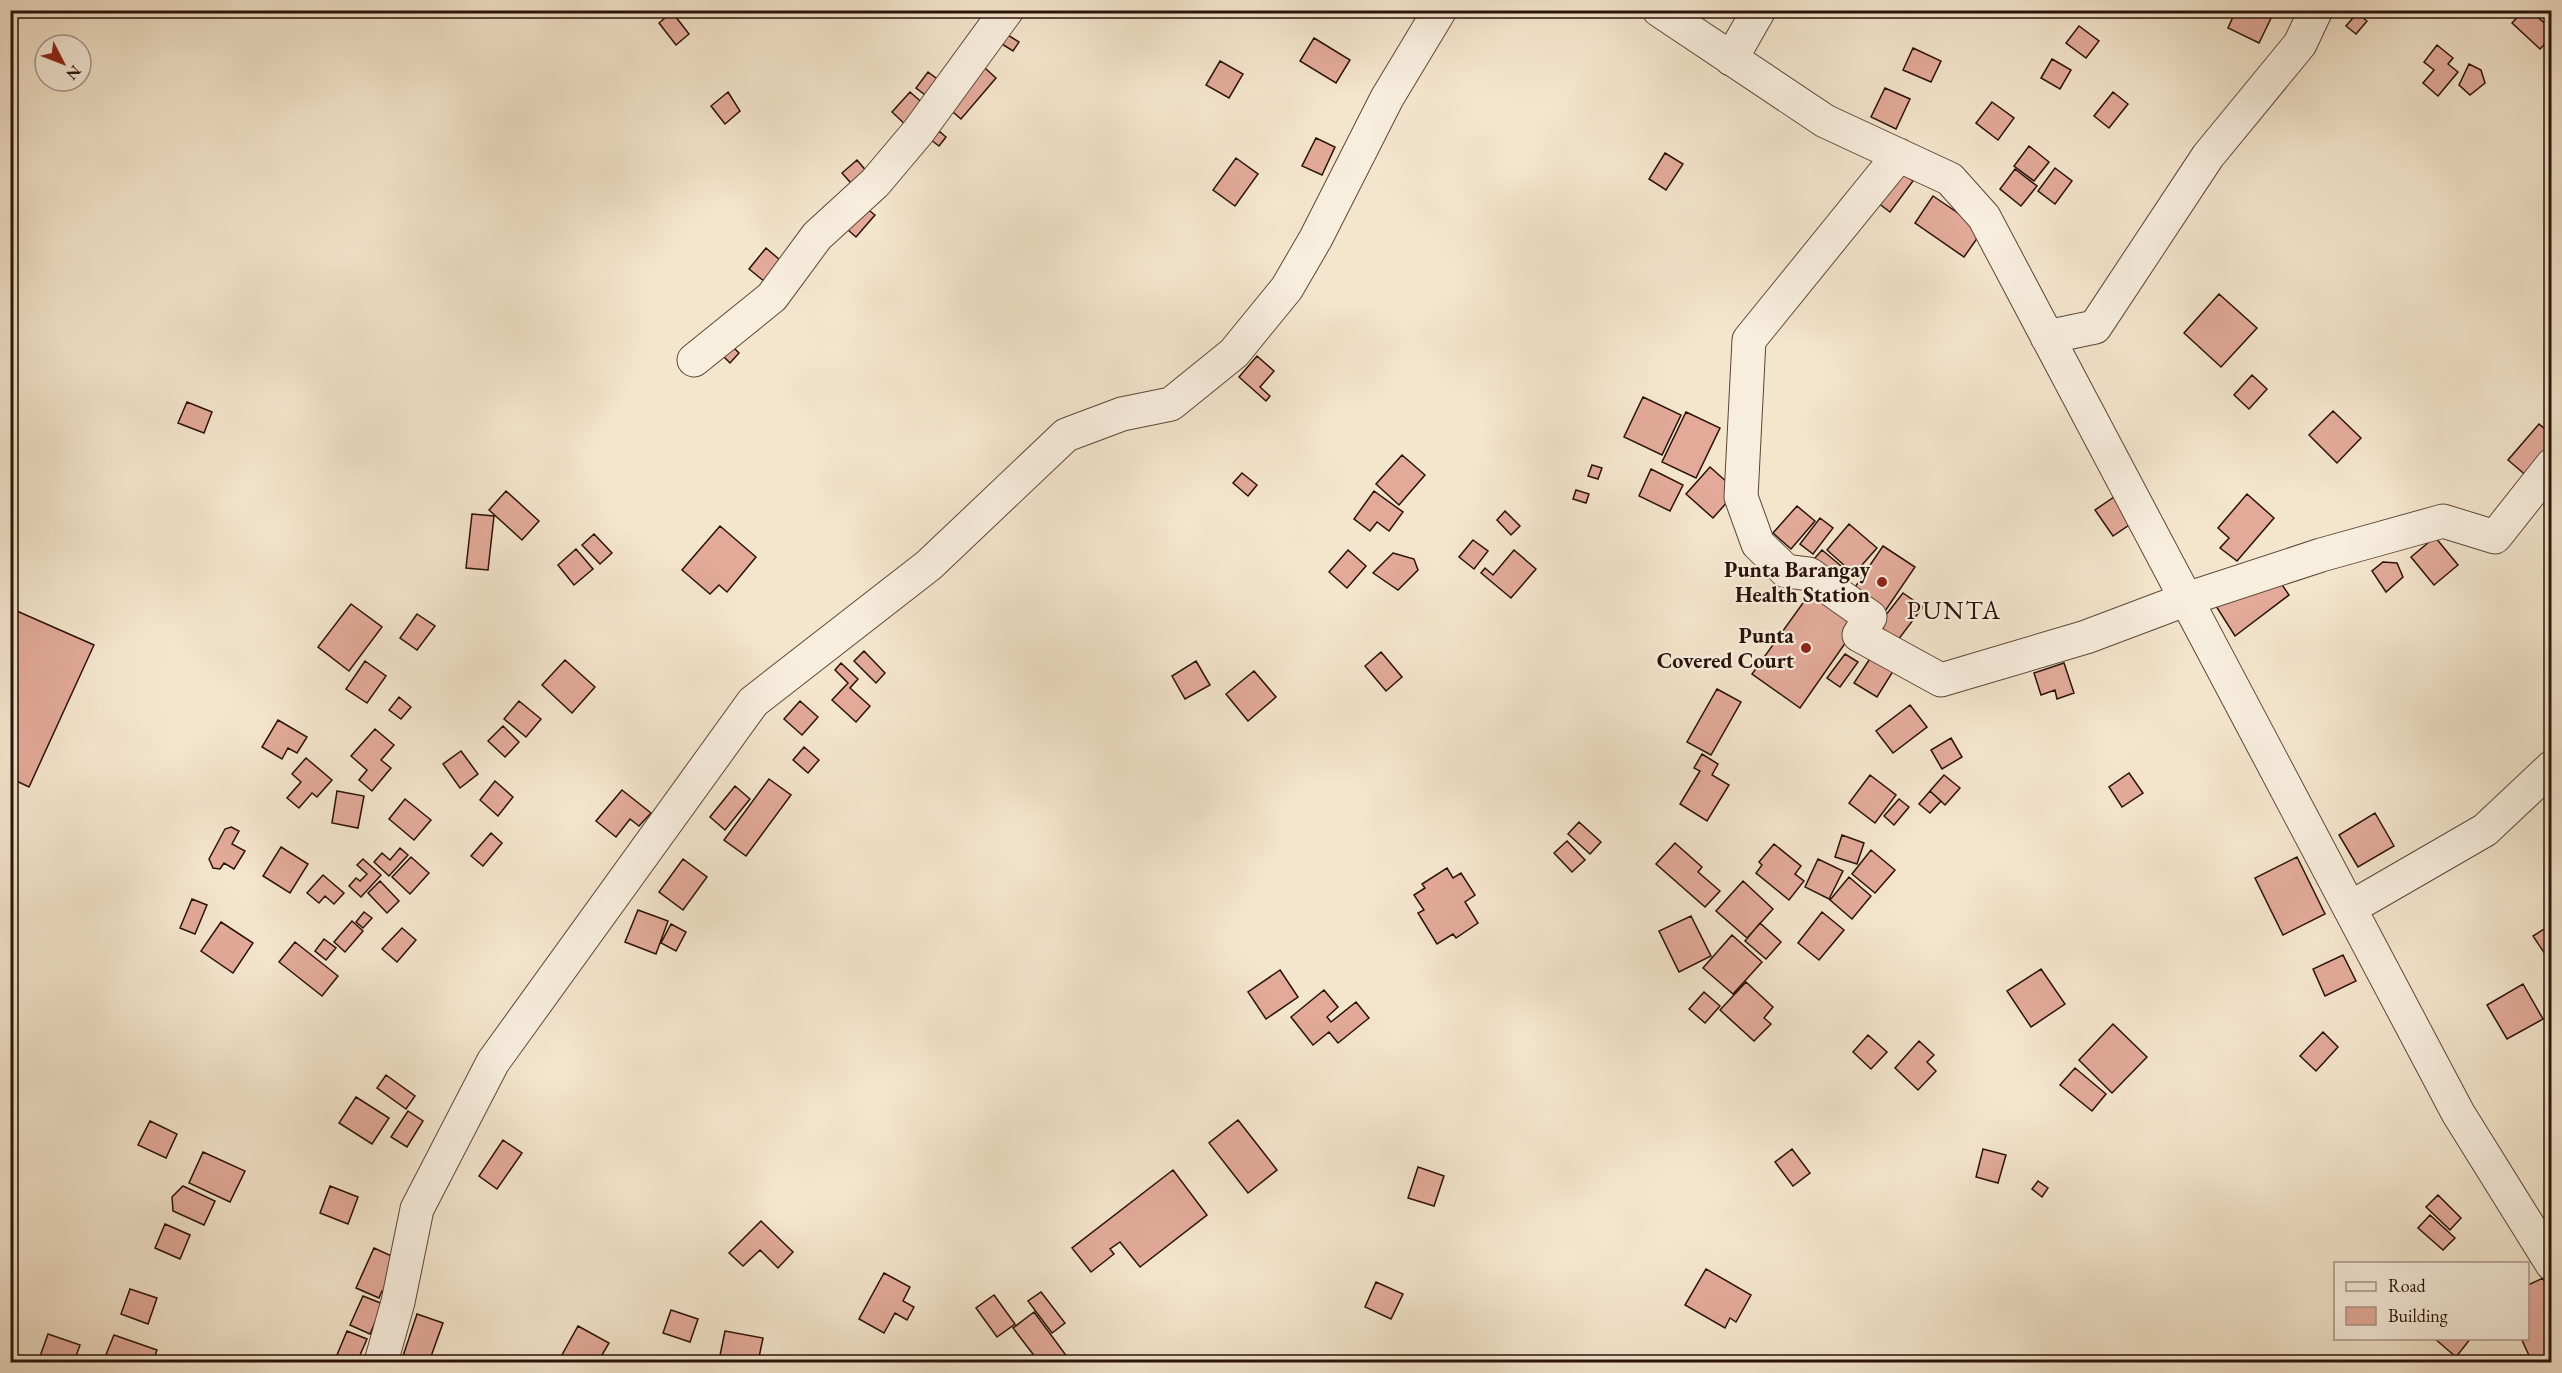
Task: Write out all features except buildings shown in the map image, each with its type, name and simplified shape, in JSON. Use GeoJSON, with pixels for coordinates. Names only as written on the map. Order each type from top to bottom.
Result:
{"type":"FeatureCollection","features":[{"type":"Feature","properties":{"kind":"street"},"geometry":{"type":"LineString","coordinates":[[694,360],[772,297],[817,236],[875,183],[918,132],[1007,10]]}},
{"type":"Feature","properties":{"kind":"street"},"geometry":{"type":"LineString","coordinates":[[381,1362],[399,1302],[417,1209],[493,1062],[753,702],[929,565],[1066,435],[1122,414],[1171,404],[1234,353],[1287,288],[1316,238],[1387,98],[1440,10]]}},
{"type":"Feature","properties":{"kind":"street"},"geometry":{"type":"LineString","coordinates":[[1659,10],[1825,121],[1950,179],[1984,217],[2458,1113],[2552,1264]]}},
{"type":"Feature","properties":{"kind":"street"},"geometry":{"type":"LineString","coordinates":[[1731,59],[1759,10]]}},
{"type":"Feature","properties":{"kind":"street"},"geometry":{"type":"LineString","coordinates":[[2048,337],[2095,327],[2208,156],[2300,44],[2316,10]]}},
{"type":"Feature","properties":{"kind":"street"},"geometry":{"type":"LineString","coordinates":[[1899,155],[1749,340],[1741,497],[1758,544],[1786,571],[1809,574],[1870,617],[1859,634],[1941,680],[2086,637],[2187,599],[2321,555],[2443,521],[2495,537],[2552,465]]}},
{"type":"Feature","properties":{"kind":"street"},"geometry":{"type":"LineString","coordinates":[[2350,908],[2485,830],[2552,767]]}},
{"type":"Feature","properties":{"kind":"place","name":"Punta Barangay Health Station"},"geometry":{"type":"Point","coordinates":[1882,582]}},
{"type":"Feature","properties":{"kind":"place","name":"Punta Covered Court"},"geometry":{"type":"Point","coordinates":[1806,648]}},
{"type":"Feature","properties":{"kind":"district","name":"PUNTA"},"geometry":{"type":"Point","coordinates":[1954,610]}}]}
